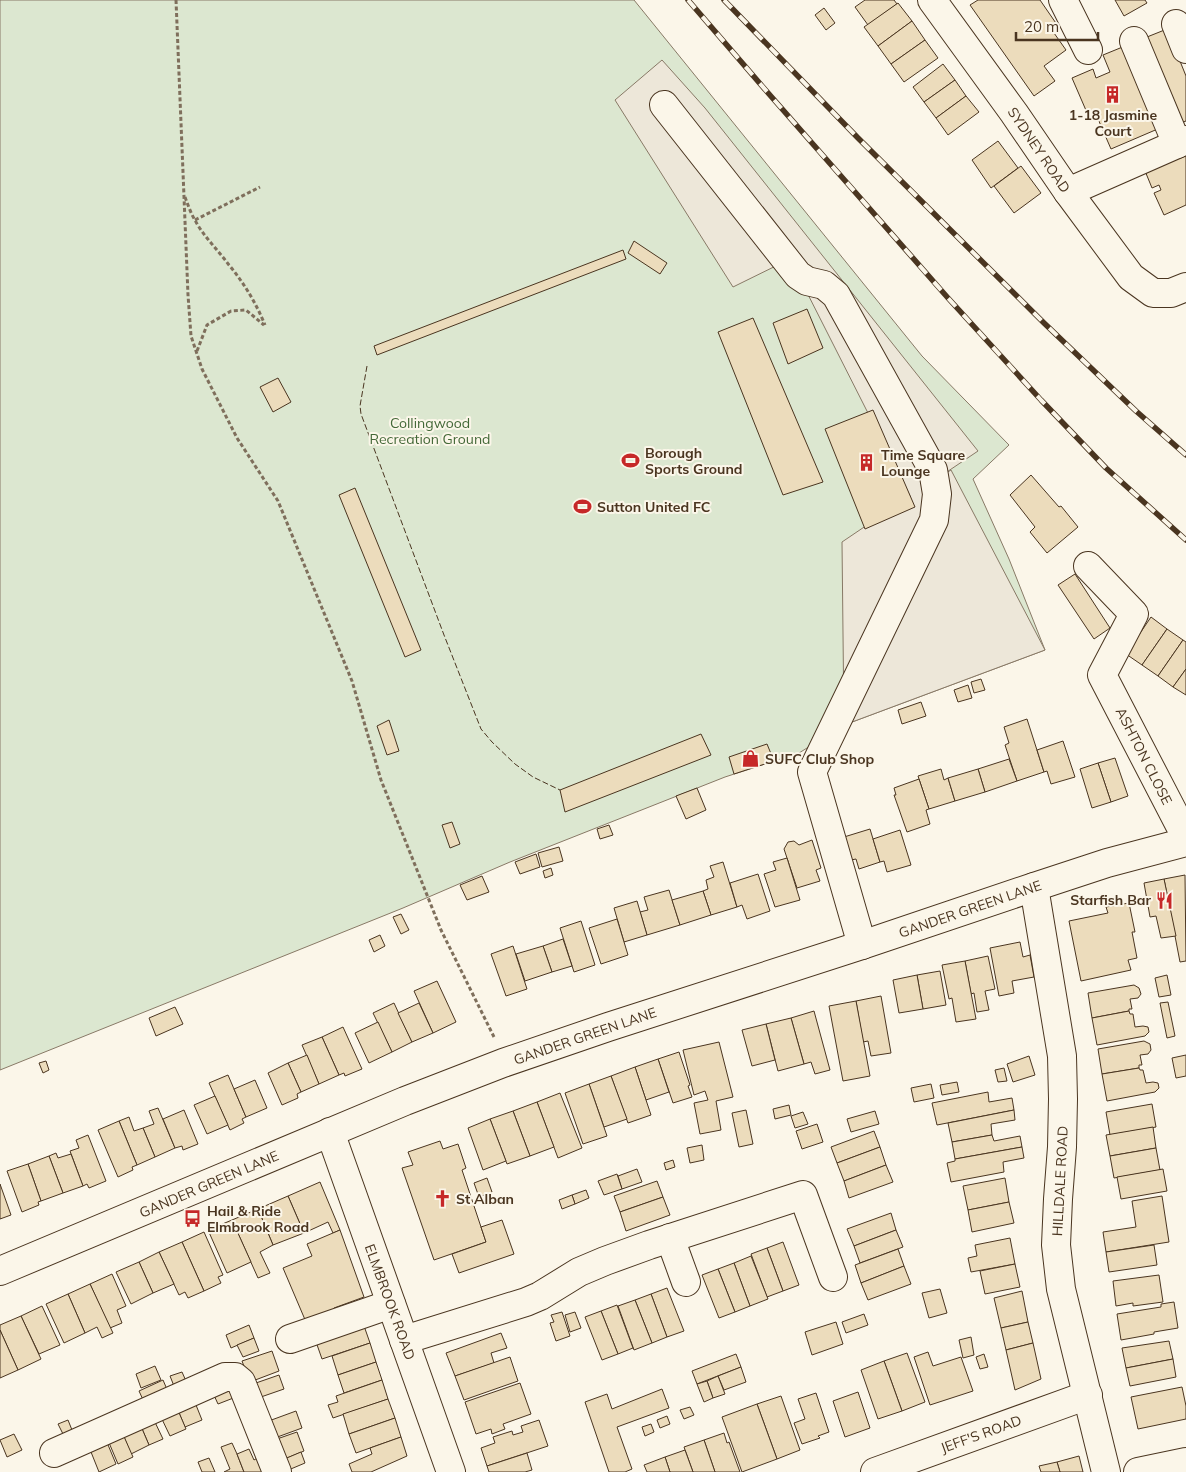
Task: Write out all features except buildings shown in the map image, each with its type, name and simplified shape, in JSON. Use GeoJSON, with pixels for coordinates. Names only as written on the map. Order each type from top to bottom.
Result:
{"type":"FeatureCollection","features":[{"type":"Feature","properties":{"kind":"street","name":"SYDNEY ROAD"},"geometry":{"type":"LineString","coordinates":[[932,0],[1014,113],[1068,192],[1131,277],[1153,293],[1171,294],[1186,287]]}},
{"type":"Feature","properties":{"kind":"street"},"geometry":{"type":"LineString","coordinates":[[1063,0],[1088,50]]}},
{"type":"Feature","properties":{"kind":"street"},"geometry":{"type":"LineString","coordinates":[[1176,24],[1186,49]]}},
{"type":"Feature","properties":{"kind":"street"},"geometry":{"type":"LineString","coordinates":[[1068,192],[1182,142],[1134,41]]}},
{"type":"Feature","properties":{"kind":"street"},"geometry":{"type":"LineString","coordinates":[[664,105],[798,275],[807,281],[824,285],[836,295],[932,470],[938,494],[934,520],[812,772],[862,945]]}},
{"type":"Feature","properties":{"kind":"street","name":"ASHTON CLOSE"},"geometry":{"type":"LineString","coordinates":[[1088,566],[1134,614],[1102,675],[1186,837]]}},
{"type":"Feature","properties":{"kind":"street","name":"GANDER GREEN LANE"},"geometry":{"type":"LineString","coordinates":[[0,1272],[330,1132],[503,1063],[1107,863],[1186,842]]}},
{"type":"Feature","properties":{"kind":"street","name":"HILLDALE ROAD"},"geometry":{"type":"LineString","coordinates":[[1034,887],[1062,1056],[1062,1147],[1056,1244],[1061,1289],[1106,1472]]}},
{"type":"Feature","properties":{"kind":"street","name":"ELMBROOK ROAD"},"geometry":{"type":"LineString","coordinates":[[330,1132],[449,1471]]}},
{"type":"Feature","properties":{"kind":"street"},"geometry":{"type":"LineString","coordinates":[[404,1340],[526,1302],[540,1296],[578,1272],[605,1261],[803,1195],[834,1277]]}},
{"type":"Feature","properties":{"kind":"street"},"geometry":{"type":"LineString","coordinates":[[670,1238],[686,1282]]}},
{"type":"Feature","properties":{"kind":"street"},"geometry":{"type":"LineString","coordinates":[[290,1339],[391,1304]]}},
{"type":"Feature","properties":{"kind":"street"},"geometry":{"type":"LineString","coordinates":[[54,1453],[225,1377],[235,1377],[241,1382],[277,1472]]}},
{"type":"Feature","properties":{"kind":"street","name":"JEFF'S ROAD"},"geometry":{"type":"LineString","coordinates":[[875,1472],[1088,1395]]}},
{"type":"Feature","properties":{"kind":"street"},"geometry":{"type":"LineString","coordinates":[[1138,1472],[1186,1462]]}},
{"type":"Feature","properties":{"kind":"path"},"geometry":{"type":"LineString","coordinates":[[176,0],[188,295],[192,336],[196,351],[202,369],[238,438],[278,501],[352,680],[381,780],[441,930],[493,1035]]}},
{"type":"Feature","properties":{"kind":"path"},"geometry":{"type":"LineString","coordinates":[[194,220],[260,187]]}},
{"type":"Feature","properties":{"kind":"path"},"geometry":{"type":"LineString","coordinates":[[184,194],[194,220],[210,243],[244,284],[255,302],[265,325],[246,310],[231,311],[207,325],[196,351]]}},
{"type":"Feature","properties":{"kind":"green space","name":"Collingwood Recreation Ground"},"geometry":{"type":"Polygon","coordinates":[[[0,0],[634,0],[922,356],[1009,445],[973,479],[1009,559],[1045,650],[844,725],[799,753],[725,777],[510,862],[403,908],[0,1070],[0,0]]]}},
{"type":"Feature","properties":{"kind":"shaded area"},"geometry":{"type":"Polygon","coordinates":[[[662,60],[705,108],[978,451],[926,486],[951,470],[1045,650],[844,725],[842,542],[910,496],[790,259],[733,287],[615,100],[662,60]]]}},
{"type":"Feature","properties":{"kind":"railway"},"geometry":{"type":"LineString","coordinates":[[688,0],[948,298],[1041,400],[1106,468],[1186,540]]}},
{"type":"Feature","properties":{"kind":"railway"},"geometry":{"type":"LineString","coordinates":[[724,0],[858,138],[1044,323],[1136,411],[1186,455]]}},
{"type":"Feature","properties":{"kind":"fence"},"geometry":{"type":"LineString","coordinates":[[367,366],[360,406],[361,414],[481,729],[515,764],[533,777],[560,790]]}},
{"type":"Feature","properties":{"kind":"place","name":"1-18 Jasmine Court"},"geometry":{"type":"Point","coordinates":[1113,95]}},
{"type":"Feature","properties":{"kind":"place","name":"Borough Sports Ground"},"geometry":{"type":"Point","coordinates":[631,461]}},
{"type":"Feature","properties":{"kind":"place","name":"Time Square Lounge"},"geometry":{"type":"Point","coordinates":[867,463]}},
{"type":"Feature","properties":{"kind":"place","name":"Sutton United FC"},"geometry":{"type":"Point","coordinates":[583,507]}},
{"type":"Feature","properties":{"kind":"place","name":"SUFC Club Shop"},"geometry":{"type":"Point","coordinates":[751,759]}},
{"type":"Feature","properties":{"kind":"place","name":"Starfish Bar"},"geometry":{"type":"Point","coordinates":[1165,900]}},
{"type":"Feature","properties":{"kind":"place","name":"St Alban"},"geometry":{"type":"Point","coordinates":[442,1199]}},
{"type":"Feature","properties":{"kind":"place","name":"Hail & Ride Elmbrook Road"},"geometry":{"type":"Point","coordinates":[193,1219]}}]}
